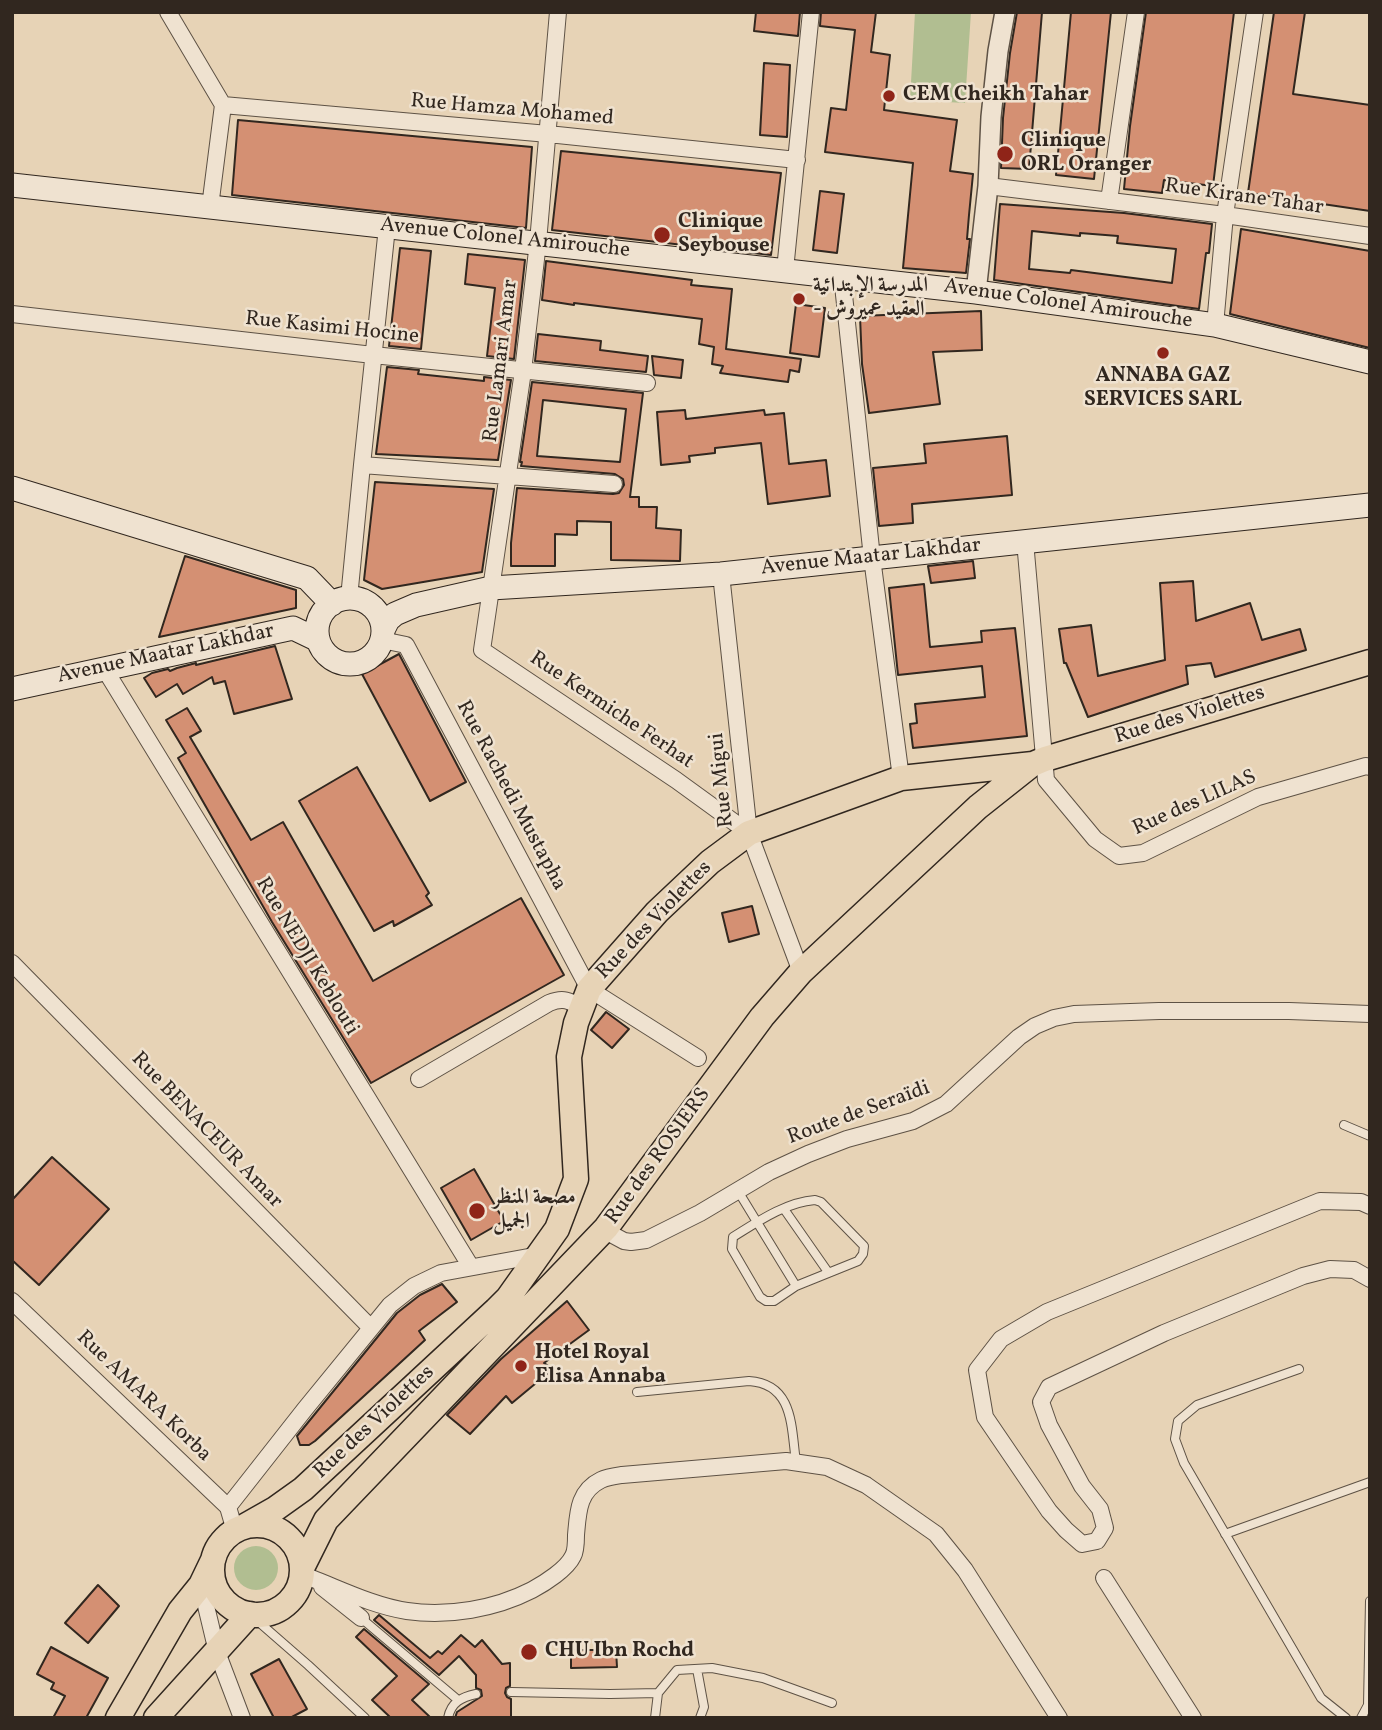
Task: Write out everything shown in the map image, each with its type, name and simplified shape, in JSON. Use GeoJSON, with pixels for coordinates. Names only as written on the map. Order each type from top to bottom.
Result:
{"type":"FeatureCollection","features":[{"type":"Feature","properties":{"kind":"main road","name":"Avenue Colonel Amirouche"},"geometry":{"type":"LineString","coordinates":[[12,185],[976,292],[1215,326],[1370,362]]}},
{"type":"Feature","properties":{"kind":"main road"},"geometry":{"type":"LineString","coordinates":[[12,488],[307,578],[341,601]]}},
{"type":"Feature","properties":{"kind":"main road","name":"Avenue Maatar Lakhdar"},"geometry":{"type":"LineString","coordinates":[[383,635],[388,620],[395,614],[416,606],[491,588],[721,574],[1370,505]]}},
{"type":"Feature","properties":{"kind":"main road"},"geometry":{"type":"LineString","coordinates":[[360,600],[376,611],[381,620],[383,635],[378,650],[361,663],[350,664],[330,657],[318,640],[317,630],[319,620],[327,608],[341,601],[360,600]]}},
{"type":"Feature","properties":{"kind":"main road","name":"Avenue Maatar Lakhdar"},"geometry":{"type":"LineString","coordinates":[[12,689],[293,628],[318,640]]}},
{"type":"Feature","properties":{"kind":"main road","name":"Rue des Violettes"},"geometry":{"type":"LineString","coordinates":[[236,1521],[275,1509],[303,1489],[509,1298],[557,1229],[576,1179],[569,1057],[576,1023],[586,998],[657,912],[710,862],[749,833],[901,778],[1039,762],[1370,662]]}},
{"type":"Feature","properties":{"kind":"main road","name":"Rue des ROSIERS"},"geometry":{"type":"LineString","coordinates":[[305,1572],[326,1520],[606,1228],[762,1017],[802,972],[978,807],[1039,762]]}},
{"type":"Feature","properties":{"kind":"main road"},"geometry":{"type":"LineString","coordinates":[[118,1718],[180,1611],[201,1586],[214,1556],[219,1546],[236,1521],[271,1527],[283,1533],[300,1553],[305,1572],[291,1600],[279,1609],[265,1614],[250,1614],[235,1609],[223,1600],[215,1586],[212,1571],[214,1556]]}},
{"type":"Feature","properties":{"kind":"main road"},"geometry":{"type":"LineString","coordinates":[[156,1718],[250,1614]]}},
{"type":"Feature","properties":{"kind":"street"},"geometry":{"type":"LineString","coordinates":[[168,12],[223,105],[210,207]]}},
{"type":"Feature","properties":{"kind":"street","name":"Rue Lamari Amar"},"geometry":{"type":"LineString","coordinates":[[482,650],[523,371],[538,242],[558,12]]}},
{"type":"Feature","properties":{"kind":"street"},"geometry":{"type":"LineString","coordinates":[[785,270],[811,12]]}},
{"type":"Feature","properties":{"kind":"street"},"geometry":{"type":"LineString","coordinates":[[976,292],[988,186],[991,117],[1004,12]]}},
{"type":"Feature","properties":{"kind":"street"},"geometry":{"type":"LineString","coordinates":[[1109,201],[1136,12]]}},
{"type":"Feature","properties":{"kind":"street"},"geometry":{"type":"LineString","coordinates":[[1215,326],[1225,215],[1255,12]]}},
{"type":"Feature","properties":{"kind":"street","name":"Rue Hamza Mohamed"},"geometry":{"type":"LineString","coordinates":[[223,105],[548,134],[797,160]]}},
{"type":"Feature","properties":{"kind":"street","name":"Rue Kirane Tahar"},"geometry":{"type":"LineString","coordinates":[[988,186],[1370,236]]}},
{"type":"Feature","properties":{"kind":"street"},"geometry":{"type":"LineString","coordinates":[[341,601],[362,466],[387,227]]}},
{"type":"Feature","properties":{"kind":"street"},"geometry":{"type":"LineString","coordinates":[[842,276],[872,558],[901,778]]}},
{"type":"Feature","properties":{"kind":"street","name":"Rue Kasimi Hocine"},"geometry":{"type":"LineString","coordinates":[[12,314],[647,383]]}},
{"type":"Feature","properties":{"kind":"street"},"geometry":{"type":"LineString","coordinates":[[362,466],[614,484]]}},
{"type":"Feature","properties":{"kind":"street","name":"Rue des LILAS"},"geometry":{"type":"LineString","coordinates":[[1024,541],[1039,762],[1046,780],[1095,839],[1119,856],[1143,853],[1258,797],[1370,766]]}},
{"type":"Feature","properties":{"kind":"street","name":"Rue Migui"},"geometry":{"type":"LineString","coordinates":[[721,574],[749,833],[802,972]]}},
{"type":"Feature","properties":{"kind":"street","name":"Rue Rachedi Mustapha"},"geometry":{"type":"LineString","coordinates":[[383,635],[406,645],[586,998]]}},
{"type":"Feature","properties":{"kind":"street","name":"Rue Kermiche Ferhat"},"geometry":{"type":"LineString","coordinates":[[482,650],[676,780],[749,833]]}},
{"type":"Feature","properties":{"kind":"street","name":"Rue NEDJI Keblouti"},"geometry":{"type":"LineString","coordinates":[[104,668],[471,1267]]}},
{"type":"Feature","properties":{"kind":"street","name":"Rue BENACEUR Amar"},"geometry":{"type":"LineString","coordinates":[[12,963],[371,1328]]}},
{"type":"Feature","properties":{"kind":"street"},"geometry":{"type":"LineString","coordinates":[[419,1079],[558,999],[586,998],[698,1058]]}},
{"type":"Feature","properties":{"kind":"street","name":"Route de Seraïdi"},"geometry":{"type":"LineString","coordinates":[[606,1228],[624,1241],[646,1240],[701,1213],[769,1172],[808,1154],[847,1139],[913,1121],[946,1104],[1019,1037],[1054,1018],[1074,1014],[1159,1012],[1289,1011],[1370,1014]]}},
{"type":"Feature","properties":{"kind":"street"},"geometry":{"type":"LineString","coordinates":[[1370,1206],[1361,1202],[1320,1201],[1047,1312],[1001,1339],[977,1370],[985,1417],[1049,1511],[1066,1530],[1082,1544],[1097,1541],[1105,1528],[1100,1509],[1082,1486],[1049,1424],[1041,1402],[1049,1387],[1164,1333],[1303,1276],[1330,1269],[1354,1269],[1370,1279]]}},
{"type":"Feature","properties":{"kind":"street"},"geometry":{"type":"LineString","coordinates":[[236,1521],[371,1328],[390,1305],[414,1286],[441,1273],[539,1255]]}},
{"type":"Feature","properties":{"kind":"street","name":"Rue AMARA Korba"},"geometry":{"type":"LineString","coordinates":[[12,1301],[236,1521]]}},
{"type":"Feature","properties":{"kind":"street"},"geometry":{"type":"LineString","coordinates":[[305,1572],[373,1602],[406,1611],[461,1612],[519,1597],[561,1571],[574,1556],[579,1504],[588,1490],[601,1480],[622,1475],[786,1461],[827,1467],[866,1485],[936,1534],[965,1570],[1059,1718]]}},
{"type":"Feature","properties":{"kind":"street"},"geometry":{"type":"LineString","coordinates":[[305,1572],[360,1618]]}},
{"type":"Feature","properties":{"kind":"street"},"geometry":{"type":"LineString","coordinates":[[1104,1578],[1193,1718]]}},
{"type":"Feature","properties":{"kind":"street"},"geometry":{"type":"LineString","coordinates":[[201,1586],[216,1651],[242,1718]]}},
{"type":"Feature","properties":{"kind":"lane"},"geometry":{"type":"LineString","coordinates":[[1344,1125],[1370,1136]]}},
{"type":"Feature","properties":{"kind":"lane"},"geometry":{"type":"LineString","coordinates":[[738,1191],[796,1286]]}},
{"type":"Feature","properties":{"kind":"lane"},"geometry":{"type":"LineString","coordinates":[[806,1201],[821,1202],[864,1246],[863,1254],[858,1261],[796,1286],[774,1301],[766,1301],[760,1297],[731,1244],[733,1237],[784,1209],[806,1201]]}},
{"type":"Feature","properties":{"kind":"lane"},"geometry":{"type":"LineString","coordinates":[[784,1209],[828,1272]]}},
{"type":"Feature","properties":{"kind":"lane"},"geometry":{"type":"LineString","coordinates":[[1299,1369],[1197,1405],[1178,1421],[1175,1439],[1184,1463],[1321,1698],[1346,1718]]}},
{"type":"Feature","properties":{"kind":"lane"},"geometry":{"type":"LineString","coordinates":[[637,1392],[760,1381],[771,1386],[789,1410],[796,1462]]}},
{"type":"Feature","properties":{"kind":"lane"},"geometry":{"type":"LineString","coordinates":[[1225,1534],[1370,1482]]}},
{"type":"Feature","properties":{"kind":"lane"},"geometry":{"type":"LineString","coordinates":[[1361,1718],[1368,1705],[1370,1601]]}},
{"type":"Feature","properties":{"kind":"lane"},"geometry":{"type":"LineString","coordinates":[[250,1614],[365,1718]]}},
{"type":"Feature","properties":{"kind":"lane"},"geometry":{"type":"LineString","coordinates":[[360,1618],[458,1700]]}},
{"type":"Feature","properties":{"kind":"lane"},"geometry":{"type":"LineString","coordinates":[[655,1718],[658,1693],[677,1670],[712,1668],[763,1678],[832,1703]]}},
{"type":"Feature","properties":{"kind":"lane"},"geometry":{"type":"LineString","coordinates":[[697,1669],[704,1707],[700,1718]]}},
{"type":"Feature","properties":{"kind":"lane"},"geometry":{"type":"LineString","coordinates":[[511,1692],[658,1693]]}},
{"type":"Feature","properties":{"kind":"lane"},"geometry":{"type":"LineString","coordinates":[[448,1718],[449,1711],[458,1700],[476,1694]]}},
{"type":"Feature","properties":{"kind":"green space"},"geometry":{"type":"Polygon","coordinates":[[[915,12],[971,12],[965,103],[910,100],[915,12]]]}},
{"type":"Feature","properties":{"kind":"green space"},"geometry":{"type":"Polygon","coordinates":[[[256,1546],[272,1552],[278,1568],[272,1584],[256,1590],[240,1584],[234,1568],[240,1552],[256,1546]]]}},
{"type":"Feature","properties":{"kind":"building"},"geometry":{"type":"Polygon","coordinates":[[[756,12],[800,12],[798,36],[754,31],[756,12]]]}},
{"type":"Feature","properties":{"kind":"building"},"geometry":{"type":"Polygon","coordinates":[[[821,12],[876,12],[871,52],[890,55],[884,110],[957,120],[950,171],[973,174],[966,273],[903,268],[913,163],[825,152],[831,108],[846,110],[855,30],[820,26],[821,12]]]}},
{"type":"Feature","properties":{"kind":"building"},"geometry":{"type":"Polygon","coordinates":[[[1017,12],[1042,12],[1029,169],[1001,168],[1003,118],[1017,12]]]}},
{"type":"Feature","properties":{"kind":"building"},"geometry":{"type":"Polygon","coordinates":[[[1071,12],[1111,12],[1094,179],[1056,175],[1071,12]]]}},
{"type":"Feature","properties":{"kind":"building"},"geometry":{"type":"Polygon","coordinates":[[[1146,12],[1234,12],[1213,186],[1164,180],[1162,193],[1124,189],[1146,12]]]}},
{"type":"Feature","properties":{"kind":"building"},"geometry":{"type":"Polygon","coordinates":[[[1274,12],[1305,12],[1293,94],[1370,105],[1370,211],[1248,193],[1274,12]]]}},
{"type":"Feature","properties":{"kind":"building"},"geometry":{"type":"Polygon","coordinates":[[[764,63],[790,65],[787,137],[760,135],[764,63]]]}},
{"type":"Feature","properties":{"kind":"building"},"geometry":{"type":"Polygon","coordinates":[[[238,120],[532,147],[526,228],[232,195],[238,120]]]}},
{"type":"Feature","properties":{"kind":"building"},"geometry":{"type":"Polygon","coordinates":[[[561,151],[781,173],[771,255],[552,230],[561,151]]]}},
{"type":"Feature","properties":{"kind":"building"},"geometry":{"type":"Polygon","coordinates":[[[820,191],[844,194],[837,253],[813,250],[820,191]]]}},
{"type":"Feature","properties":{"kind":"building"},"geometry":{"type":"Polygon","coordinates":[[[1000,204],[1124,213],[1212,224],[1199,309],[994,280],[1000,204]],[[1032,231],[1029,269],[1070,273],[1071,270],[1172,283],[1176,249],[1117,243],[1118,236],[1080,233],[1080,236],[1032,231]]]}},
{"type":"Feature","properties":{"kind":"building"},"geometry":{"type":"Polygon","coordinates":[[[1241,229],[1370,251],[1370,348],[1230,314],[1241,229]]]}},
{"type":"Feature","properties":{"kind":"building"},"geometry":{"type":"Polygon","coordinates":[[[400,248],[431,251],[421,349],[389,346],[400,248]]]}},
{"type":"Feature","properties":{"kind":"building"},"geometry":{"type":"Polygon","coordinates":[[[468,254],[525,260],[514,359],[487,356],[495,288],[465,284],[468,254]]]}},
{"type":"Feature","properties":{"kind":"building"},"geometry":{"type":"Polygon","coordinates":[[[546,261],[692,280],[691,285],[732,289],[726,349],[801,359],[799,372],[790,370],[788,382],[720,373],[723,366],[712,364],[714,347],[699,344],[702,319],[542,300],[546,261]]]}},
{"type":"Feature","properties":{"kind":"building"},"geometry":{"type":"Polygon","coordinates":[[[796,304],[825,308],[819,357],[790,353],[796,304]]]}},
{"type":"Feature","properties":{"kind":"building"},"geometry":{"type":"Polygon","coordinates":[[[981,311],[982,350],[933,352],[940,404],[869,413],[862,364],[860,316],[981,311]]]}},
{"type":"Feature","properties":{"kind":"building"},"geometry":{"type":"Polygon","coordinates":[[[538,334],[601,341],[600,350],[648,356],[646,372],[535,361],[538,334]]]}},
{"type":"Feature","properties":{"kind":"building"},"geometry":{"type":"Polygon","coordinates":[[[652,356],[683,360],[681,378],[654,375],[652,356]]]}},
{"type":"Feature","properties":{"kind":"building"},"geometry":{"type":"Polygon","coordinates":[[[387,367],[419,370],[418,374],[484,381],[484,377],[511,380],[498,460],[376,454],[387,367]]]}},
{"type":"Feature","properties":{"kind":"building"},"geometry":{"type":"Polygon","coordinates":[[[532,382],[643,393],[630,497],[639,497],[639,507],[657,507],[656,528],[681,530],[680,561],[611,560],[611,522],[577,521],[577,535],[555,534],[555,566],[511,566],[517,488],[613,494],[619,493],[624,485],[623,479],[615,474],[521,466],[532,382]],[[543,400],[537,456],[620,462],[626,409],[543,400]]]}},
{"type":"Feature","properties":{"kind":"building"},"geometry":{"type":"Polygon","coordinates":[[[685,410],[686,419],[764,410],[765,415],[784,413],[789,464],[826,460],[830,496],[768,504],[761,443],[715,448],[715,453],[689,456],[690,462],[661,465],[657,412],[685,410]]]}},
{"type":"Feature","properties":{"kind":"building"},"geometry":{"type":"Polygon","coordinates":[[[1007,436],[1012,495],[912,504],[913,523],[879,526],[873,468],[926,463],[924,444],[1007,436]]]}},
{"type":"Feature","properties":{"kind":"building"},"geometry":{"type":"Polygon","coordinates":[[[375,482],[494,489],[482,572],[382,589],[364,580],[375,482]]]}},
{"type":"Feature","properties":{"kind":"building"},"geometry":{"type":"Polygon","coordinates":[[[185,556],[296,590],[296,608],[159,637],[185,556]]]}},
{"type":"Feature","properties":{"kind":"building"},"geometry":{"type":"Polygon","coordinates":[[[973,561],[975,578],[931,583],[928,566],[973,561]]]}},
{"type":"Feature","properties":{"kind":"building"},"geometry":{"type":"Polygon","coordinates":[[[1193,581],[1196,621],[1250,603],[1262,640],[1300,629],[1306,650],[1215,677],[1211,663],[1186,666],[1188,684],[1088,717],[1064,663],[1059,629],[1091,625],[1098,676],[1165,660],[1160,583],[1193,581]]]}},
{"type":"Feature","properties":{"kind":"building"},"geometry":{"type":"Polygon","coordinates":[[[924,584],[930,647],[982,642],[981,631],[1015,628],[1027,736],[913,748],[910,724],[917,723],[915,704],[985,697],[982,666],[898,675],[889,588],[924,584]]]}},
{"type":"Feature","properties":{"kind":"building"},"geometry":{"type":"Polygon","coordinates":[[[275,646],[292,699],[234,714],[225,681],[214,684],[212,677],[183,694],[177,684],[156,697],[144,678],[168,669],[170,671],[275,646]]]}},
{"type":"Feature","properties":{"kind":"building"},"geometry":{"type":"Polygon","coordinates":[[[399,654],[466,782],[430,801],[362,674],[399,654]]]}},
{"type":"Feature","properties":{"kind":"building"},"geometry":{"type":"Polygon","coordinates":[[[187,708],[201,731],[190,737],[251,840],[283,822],[373,981],[521,898],[564,975],[371,1083],[272,922],[178,758],[186,753],[166,720],[187,708]]]}},
{"type":"Feature","properties":{"kind":"building"},"geometry":{"type":"Polygon","coordinates":[[[357,767],[429,893],[426,896],[432,905],[394,926],[393,921],[374,931],[299,801],[357,767]]]}},
{"type":"Feature","properties":{"kind":"building"},"geometry":{"type":"Polygon","coordinates":[[[752,906],[759,934],[729,942],[722,913],[752,906]]]}},
{"type":"Feature","properties":{"kind":"building"},"geometry":{"type":"Polygon","coordinates":[[[606,1012],[629,1029],[612,1048],[591,1030],[606,1012]]]}},
{"type":"Feature","properties":{"kind":"building"},"geometry":{"type":"Polygon","coordinates":[[[52,1157],[109,1209],[39,1285],[12,1260],[12,1200],[52,1157]]]}},
{"type":"Feature","properties":{"kind":"building"},"geometry":{"type":"Polygon","coordinates":[[[474,1169],[504,1221],[471,1240],[441,1188],[474,1169]]]}},
{"type":"Feature","properties":{"kind":"building"},"geometry":{"type":"Polygon","coordinates":[[[442,1284],[457,1302],[419,1331],[425,1340],[315,1441],[309,1445],[300,1445],[297,1436],[397,1313],[420,1295],[442,1284]]]}},
{"type":"Feature","properties":{"kind":"building","name":"Hotel Royal Elisa Annaba"},"geometry":{"type":"Polygon","coordinates":[[[567,1301],[589,1330],[544,1363],[553,1369],[512,1403],[506,1396],[470,1434],[447,1415],[501,1359],[567,1301]]]}},
{"type":"Feature","properties":{"kind":"building"},"geometry":{"type":"Polygon","coordinates":[[[98,1585],[119,1606],[88,1643],[65,1623],[98,1585]]]}},
{"type":"Feature","properties":{"kind":"building"},"geometry":{"type":"Polygon","coordinates":[[[379,1615],[430,1658],[438,1651],[442,1654],[461,1635],[475,1647],[482,1640],[502,1664],[510,1663],[510,1686],[505,1693],[511,1699],[511,1718],[455,1718],[457,1712],[482,1696],[481,1690],[476,1688],[476,1675],[459,1656],[439,1675],[374,1620],[379,1615]]]}},
{"type":"Feature","properties":{"kind":"building"},"geometry":{"type":"Polygon","coordinates":[[[364,1629],[429,1684],[412,1700],[431,1718],[391,1718],[372,1700],[397,1676],[356,1637],[364,1629]]]}},
{"type":"Feature","properties":{"kind":"building"},"geometry":{"type":"Polygon","coordinates":[[[51,1647],[108,1678],[86,1718],[53,1718],[65,1696],[51,1689],[54,1683],[37,1674],[51,1647]]]}},
{"type":"Feature","properties":{"kind":"building"},"geometry":{"type":"Polygon","coordinates":[[[571,1650],[616,1650],[617,1667],[571,1668],[571,1650]]]}},
{"type":"Feature","properties":{"kind":"building"},"geometry":{"type":"Polygon","coordinates":[[[279,1659],[307,1709],[290,1718],[274,1718],[251,1674],[279,1659]]]}},
{"type":"Feature","properties":{"kind":"place","name":"CEM Cheikh Tahar"},"geometry":{"type":"Point","coordinates":[889,96]}},
{"type":"Feature","properties":{"kind":"place","name":"Clinique ORL Oranger"},"geometry":{"type":"Point","coordinates":[1005,154]}},
{"type":"Feature","properties":{"kind":"place","name":"Clinique Seybouse"},"geometry":{"type":"Point","coordinates":[662,235]}},
{"type":"Feature","properties":{"kind":"place","name":"المدرسة الإبتدائية - العقيد عميروش"},"geometry":{"type":"Point","coordinates":[799,299]}},
{"type":"Feature","properties":{"kind":"place","name":"ANNABA GAZ SERVICES SARL"},"geometry":{"type":"Point","coordinates":[1163,353]}},
{"type":"Feature","properties":{"kind":"place","name":"مصحة المنظر الجميل"},"geometry":{"type":"Point","coordinates":[477,1211]}},
{"type":"Feature","properties":{"kind":"place","name":"Hotel Royal Elisa Annaba"},"geometry":{"type":"Point","coordinates":[521,1366]}},
{"type":"Feature","properties":{"kind":"place","name":"CHU Ibn Rochd"},"geometry":{"type":"Point","coordinates":[529,1652]}}]}
